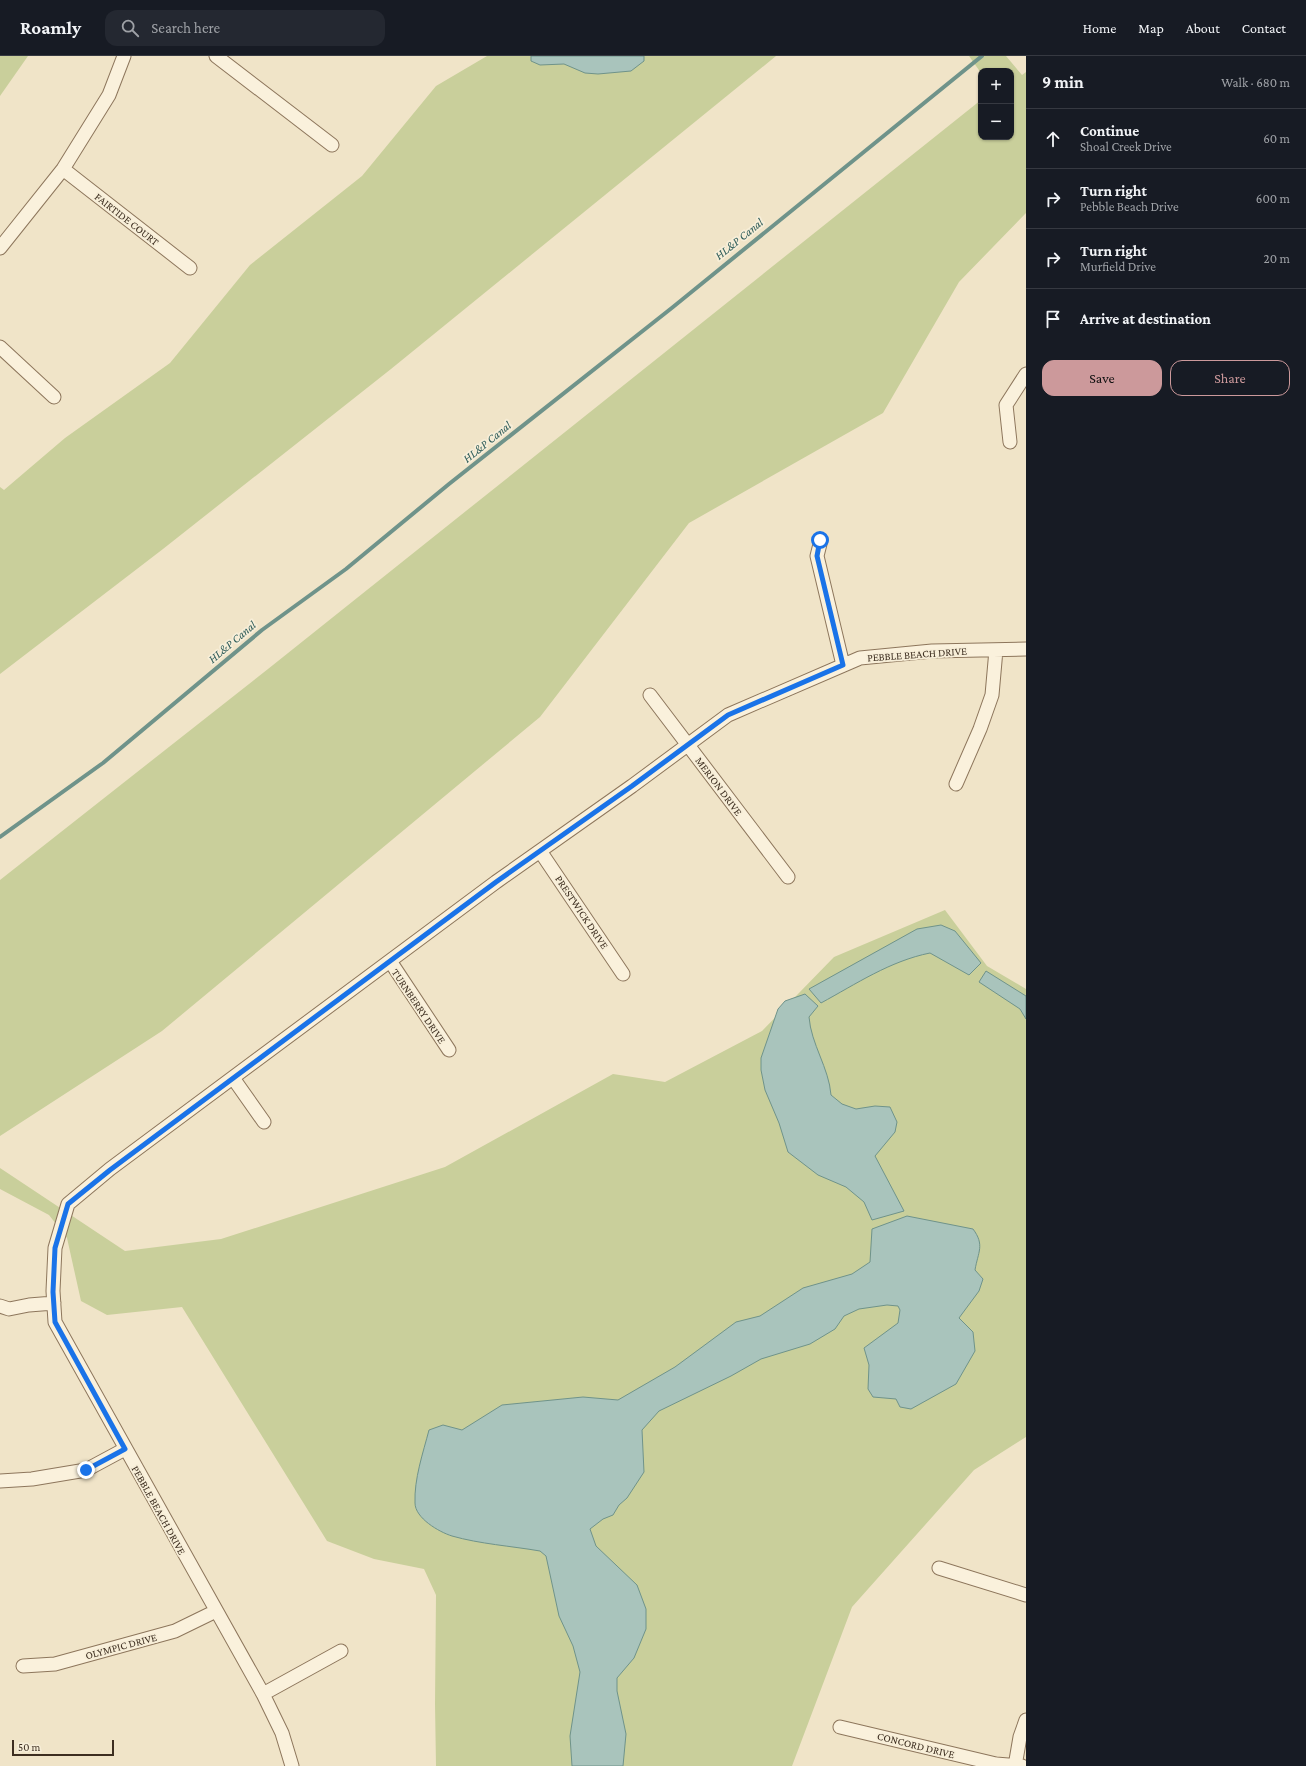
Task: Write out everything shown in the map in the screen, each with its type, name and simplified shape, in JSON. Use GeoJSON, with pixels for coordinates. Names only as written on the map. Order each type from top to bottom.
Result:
{"type":"FeatureCollection","features":[{"type":"Feature","properties":{"kind":"street"},"geometry":{"type":"LineString","coordinates":[[0,248],[63,169],[109,95],[124,56]]}},
{"type":"Feature","properties":{"kind":"street"},"geometry":{"type":"LineString","coordinates":[[216,56],[332,145]]}},
{"type":"Feature","properties":{"kind":"street","name":"FAIRTIDE COURT"},"geometry":{"type":"LineString","coordinates":[[63,169],[190,268]]}},
{"type":"Feature","properties":{"kind":"street"},"geometry":{"type":"LineString","coordinates":[[0,347],[54,397]]}},
{"type":"Feature","properties":{"kind":"street"},"geometry":{"type":"LineString","coordinates":[[1010,442],[1006,405],[1026,374]]}},
{"type":"Feature","properties":{"kind":"street"},"geometry":{"type":"LineString","coordinates":[[820,540],[817,556],[843,665]]}},
{"type":"Feature","properties":{"kind":"street","name":"PEBBLE BEACH DRIVE"},"geometry":{"type":"LineString","coordinates":[[292,1766],[282,1733],[263,1694],[55,1322],[53,1274],[55,1248],[68,1204],[110,1170],[390,961],[728,715],[860,658],[932,651],[1026,649]]}},
{"type":"Feature","properties":{"kind":"street"},"geometry":{"type":"LineString","coordinates":[[956,784],[980,729],[992,695],[996,650]]}},
{"type":"Feature","properties":{"kind":"street","name":"MERION DRIVE"},"geometry":{"type":"LineString","coordinates":[[650,695],[788,877]]}},
{"type":"Feature","properties":{"kind":"street","name":"PRESTWICK DRIVE"},"geometry":{"type":"LineString","coordinates":[[540,851],[624,974]]}},
{"type":"Feature","properties":{"kind":"street","name":"TURNBERRY DRIVE"},"geometry":{"type":"LineString","coordinates":[[390,961],[449,1050]]}},
{"type":"Feature","properties":{"kind":"street"},"geometry":{"type":"LineString","coordinates":[[233,1078],[264,1122]]}},
{"type":"Feature","properties":{"kind":"street"},"geometry":{"type":"LineString","coordinates":[[0,1306],[9,1309],[54,1302]]}},
{"type":"Feature","properties":{"kind":"street"},"geometry":{"type":"LineString","coordinates":[[0,1481],[32,1479],[86,1470],[125,1449]]}},
{"type":"Feature","properties":{"kind":"street"},"geometry":{"type":"LineString","coordinates":[[939,1568],[1026,1595]]}},
{"type":"Feature","properties":{"kind":"street","name":"OLYMPIC DRIVE"},"geometry":{"type":"LineString","coordinates":[[23,1666],[55,1664],[175,1631],[216,1611]]}},
{"type":"Feature","properties":{"kind":"street"},"geometry":{"type":"LineString","coordinates":[[263,1694],[341,1651]]}},
{"type":"Feature","properties":{"kind":"street"},"geometry":{"type":"LineString","coordinates":[[1017,1766],[1020,1736],[1026,1720]]}},
{"type":"Feature","properties":{"kind":"street","name":"CONCORD DRIVE"},"geometry":{"type":"LineString","coordinates":[[840,1727],[996,1764],[1017,1766]]}},
{"type":"Feature","properties":{"kind":"green space"},"geometry":{"type":"Polygon","coordinates":[[[0,56],[28,56],[0,96],[0,56]]]}},
{"type":"Feature","properties":{"kind":"green space"},"geometry":{"type":"Polygon","coordinates":[[[487,56],[776,56],[391,369],[163,549],[0,674],[0,487],[4,490],[65,438],[170,363],[250,265],[362,176],[436,86],[487,56]]]}},
{"type":"Feature","properties":{"kind":"green space"},"geometry":{"type":"Polygon","coordinates":[[[969,56],[1006,56],[1022,75],[1026,72],[1026,213],[959,282],[883,413],[689,523],[540,717],[162,1031],[0,1136],[0,880],[268,669],[978,102],[978,140],[1014,140],[1014,68],[978,69],[969,56]]]}},
{"type":"Feature","properties":{"kind":"green space"},"geometry":{"type":"Polygon","coordinates":[[[945,910],[987,966],[1026,989],[1026,1437],[974,1470],[852,1607],[792,1766],[436,1766],[436,1595],[424,1569],[374,1559],[327,1541],[182,1307],[107,1315],[81,1301],[67,1238],[49,1215],[0,1189],[0,1168],[125,1251],[221,1239],[445,1167],[613,1074],[665,1082],[762,1031],[834,957],[945,910]]]}},
{"type":"Feature","properties":{"kind":"water"},"geometry":{"type":"Polygon","coordinates":[[[531,56],[644,56],[644,61],[631,71],[598,74],[585,73],[564,64],[540,65],[531,61],[531,56]]]}},
{"type":"Feature","properties":{"kind":"water"},"geometry":{"type":"Polygon","coordinates":[[[941,925],[955,931],[981,963],[969,975],[930,953],[887,967],[821,1003],[809,989],[917,929],[941,925]]]}},
{"type":"Feature","properties":{"kind":"water"},"geometry":{"type":"Polygon","coordinates":[[[986,971],[1026,996],[1026,1019],[1020,1009],[979,982],[986,971]]]}},
{"type":"Feature","properties":{"kind":"water"},"geometry":{"type":"Polygon","coordinates":[[[805,994],[818,1006],[809,1017],[810,1027],[827,1075],[831,1095],[842,1104],[856,1109],[875,1106],[890,1107],[897,1122],[895,1132],[875,1156],[904,1211],[872,1220],[864,1202],[846,1187],[818,1175],[788,1152],[779,1123],[765,1090],[761,1070],[761,1058],[778,1009],[785,1001],[805,994]]]}},
{"type":"Feature","properties":{"kind":"water"},"geometry":{"type":"Polygon","coordinates":[[[907,1216],[973,1229],[979,1240],[980,1249],[975,1270],[983,1279],[979,1291],[959,1318],[973,1332],[975,1351],[956,1384],[911,1409],[900,1407],[896,1399],[873,1397],[868,1389],[869,1365],[864,1348],[898,1323],[900,1310],[898,1306],[887,1305],[859,1309],[844,1316],[835,1329],[810,1344],[761,1359],[731,1376],[659,1411],[642,1430],[644,1472],[627,1498],[619,1505],[613,1515],[603,1519],[590,1529],[596,1546],[637,1585],[646,1609],[646,1629],[634,1658],[617,1678],[617,1691],[626,1734],[623,1766],[572,1766],[570,1736],[580,1672],[573,1646],[559,1616],[546,1556],[540,1551],[485,1543],[452,1536],[435,1528],[423,1519],[416,1509],[415,1494],[419,1466],[429,1430],[443,1425],[462,1430],[502,1405],[583,1397],[618,1400],[675,1367],[736,1322],[760,1316],[803,1288],[852,1274],[870,1262],[872,1229],[907,1216]]]}},
{"type":"Feature","properties":{"kind":"waterway","name":"HL&P Canal"},"geometry":{"type":"LineString","coordinates":[[0,837],[103,763],[262,630],[346,569],[449,484],[673,307],[982,56]]}},
{"type":"Feature","properties":{"kind":"route"},"geometry":{"type":"LineString","coordinates":[[86,1470],[125,1449],[55,1322],[53,1274],[55,1248],[68,1204],[110,1170],[496,882],[632,786],[728,715],[843,665],[817,556],[820,540]]}}]}
